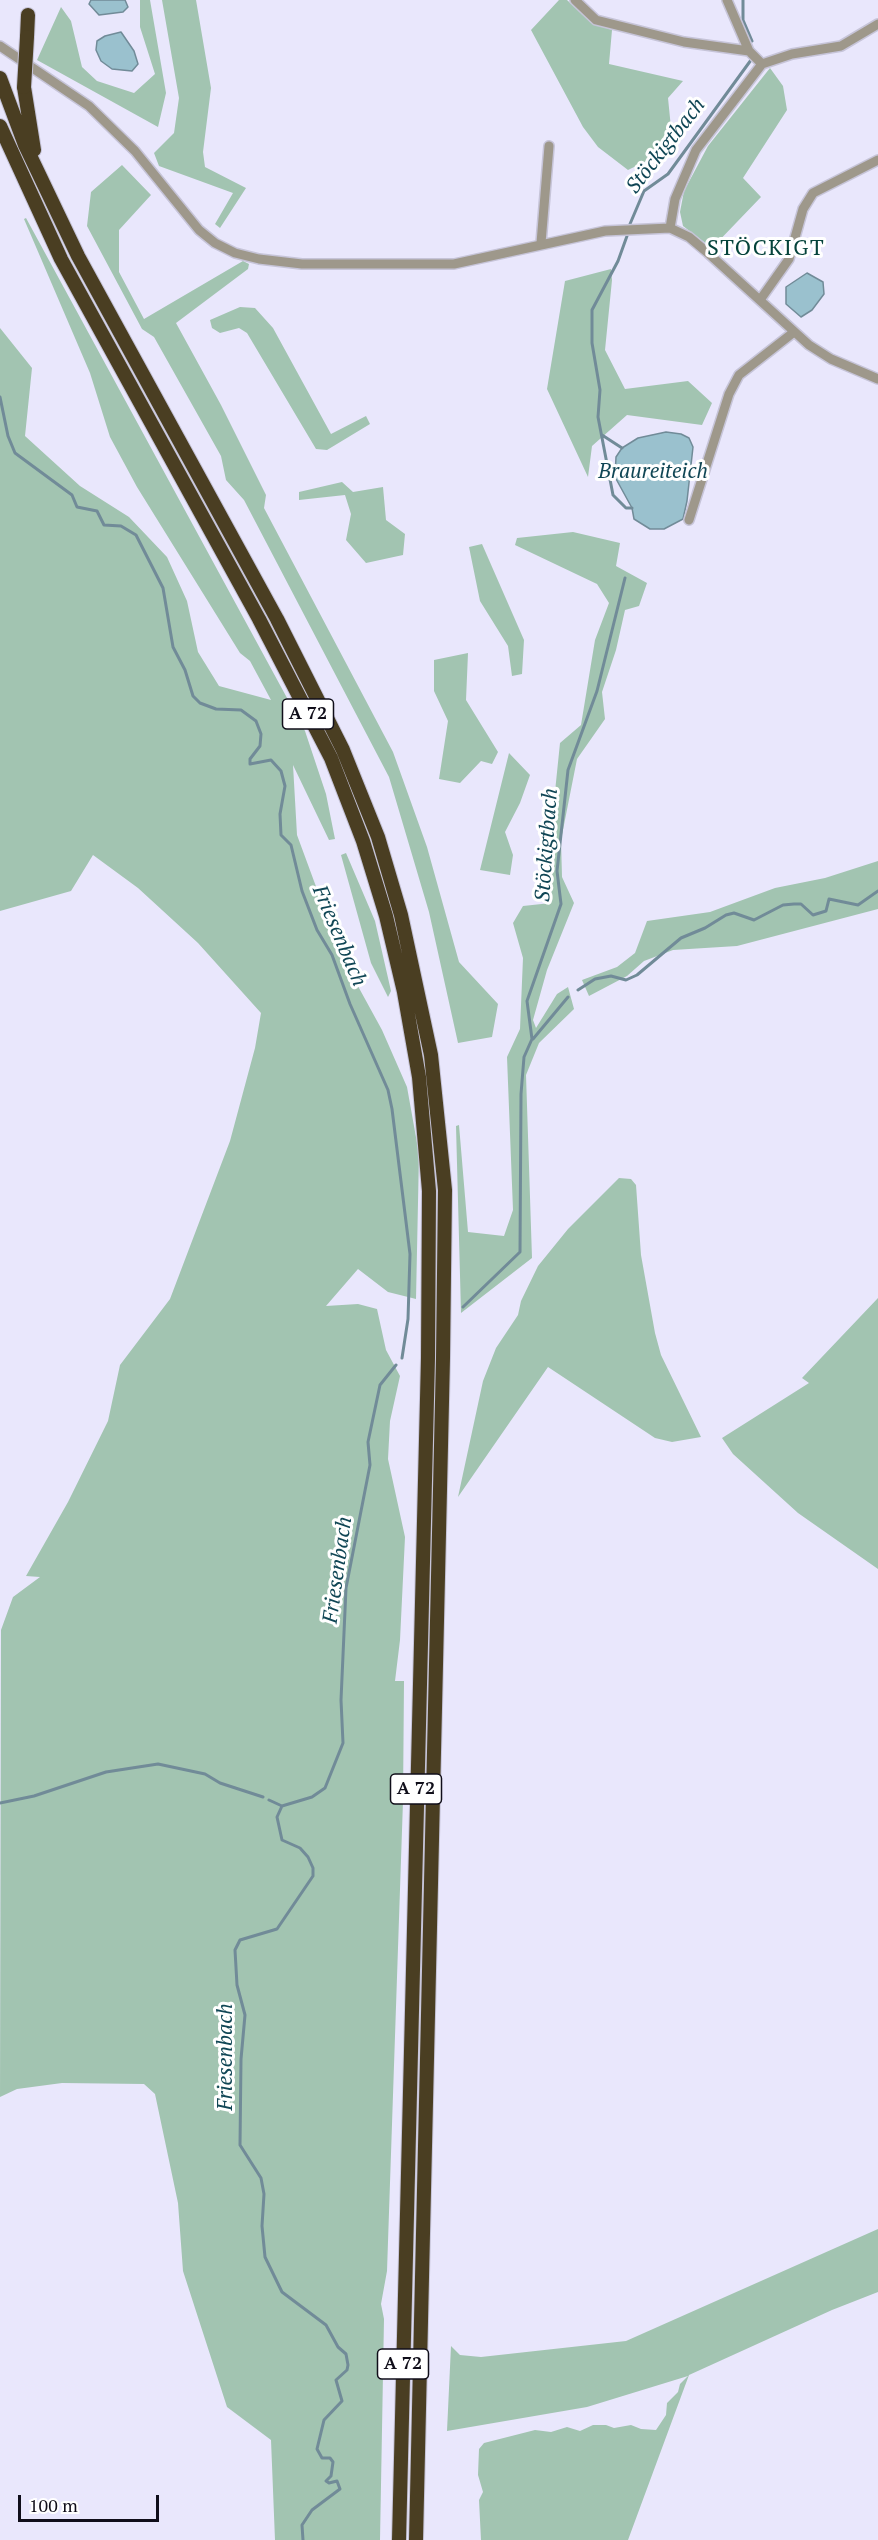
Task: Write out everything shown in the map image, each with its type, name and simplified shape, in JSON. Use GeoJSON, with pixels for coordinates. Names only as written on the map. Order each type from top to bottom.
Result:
{"type":"FeatureCollection","features":[{"type":"Feature","properties":{"kind":"highway"},"geometry":{"type":"LineString","coordinates":[[28,15],[24,87],[39,175]]}},
{"type":"Feature","properties":{"kind":"highway","name":"A 72"},"geometry":{"type":"LineString","coordinates":[[0,78],[39,175],[78,256],[277,619],[343,750],[378,837],[401,915],[432,1055],[445,1190],[416,2540]]}},
{"type":"Feature","properties":{"kind":"highway","name":"A 72"},"geometry":{"type":"LineString","coordinates":[[0,126],[62,260],[260,619],[331,758],[363,841],[387,916],[404,992],[419,1077],[429,1191],[428,1358],[399,2540]]}},
{"type":"Feature","properties":{"kind":"street"},"geometry":{"type":"LineString","coordinates":[[575,0],[596,20],[684,42],[749,51]]}},
{"type":"Feature","properties":{"kind":"street"},"geometry":{"type":"LineString","coordinates":[[727,0],[749,51],[762,64]]}},
{"type":"Feature","properties":{"kind":"street"},"geometry":{"type":"LineString","coordinates":[[670,228],[675,199],[696,150],[762,64],[792,54],[841,46],[878,24]]}},
{"type":"Feature","properties":{"kind":"street"},"geometry":{"type":"LineString","coordinates":[[0,46],[89,106],[135,151],[199,230],[215,243],[235,253],[259,259],[302,264],[454,264],[495,257],[541,243],[604,231],[670,228],[689,237],[794,332],[831,359],[878,379]]}},
{"type":"Feature","properties":{"kind":"street"},"geometry":{"type":"LineString","coordinates":[[541,243],[549,146]]}},
{"type":"Feature","properties":{"kind":"street"},"geometry":{"type":"LineString","coordinates":[[760,300],[789,259],[803,209],[813,193],[878,160]]}},
{"type":"Feature","properties":{"kind":"street"},"geometry":{"type":"LineString","coordinates":[[689,520],[729,394],[739,375],[794,332]]}},
{"type":"Feature","properties":{"kind":"green space"},"geometry":{"type":"Polygon","coordinates":[[[140,0],[150,0],[166,93],[158,127],[37,60],[61,7],[71,21],[82,67],[97,81],[134,93],[155,74],[140,27],[140,0]]]}},
{"type":"Feature","properties":{"kind":"green space"},"geometry":{"type":"Polygon","coordinates":[[[162,0],[196,0],[211,88],[203,152],[205,167],[246,188],[220,228],[215,224],[233,193],[159,166],[154,153],[174,133],[179,98],[162,0]]]}},
{"type":"Feature","properties":{"kind":"green space"},"geometry":{"type":"Polygon","coordinates":[[[559,0],[567,0],[590,22],[612,30],[609,64],[683,81],[668,98],[673,148],[628,170],[598,147],[583,127],[531,30],[559,0]]]}},
{"type":"Feature","properties":{"kind":"green space"},"geometry":{"type":"Polygon","coordinates":[[[770,68],[783,86],[787,110],[743,178],[761,197],[712,248],[683,226],[680,212],[684,191],[708,146],[770,68]]]}},
{"type":"Feature","properties":{"kind":"green space"},"geometry":{"type":"Polygon","coordinates":[[[122,165],[151,195],[119,230],[119,272],[144,319],[243,261],[249,264],[248,269],[176,323],[221,405],[266,495],[264,508],[393,752],[427,847],[459,962],[498,1004],[492,1037],[458,1043],[429,912],[389,777],[244,500],[226,480],[221,456],[154,337],[142,329],[87,226],[91,192],[122,165]]]}},
{"type":"Feature","properties":{"kind":"green space"},"geometry":{"type":"Polygon","coordinates":[[[26,218],[305,731],[326,794],[335,839],[329,840],[293,765],[297,835],[342,957],[382,1030],[407,1087],[419,1154],[416,1299],[388,1292],[358,1269],[326,1306],[358,1304],[377,1309],[386,1350],[400,1376],[390,1421],[388,1459],[405,1537],[400,1640],[395,1681],[404,1681],[403,1801],[387,2271],[381,2304],[384,2319],[380,2540],[275,2540],[271,2440],[227,2407],[183,2271],[178,2203],[155,2094],[144,2084],[62,2083],[17,2089],[0,2097],[1,1630],[13,1597],[40,1577],[26,1576],[68,1502],[108,1421],[120,1365],[170,1299],[230,1141],[255,1048],[261,1013],[198,943],[138,888],[93,855],[71,891],[0,911],[0,328],[32,368],[25,436],[80,486],[129,517],[167,557],[187,601],[198,652],[219,686],[271,700],[250,661],[240,653],[137,487],[110,437],[90,373],[24,219],[26,218]]]}},
{"type":"Feature","properties":{"kind":"green space"},"geometry":{"type":"Polygon","coordinates":[[[611,269],[612,280],[605,350],[625,389],[688,381],[712,403],[702,425],[627,415],[592,446],[588,477],[547,389],[565,281],[611,269]]]}},
{"type":"Feature","properties":{"kind":"green space"},"geometry":{"type":"Polygon","coordinates":[[[240,307],[255,308],[273,328],[331,434],[366,416],[370,424],[327,450],[316,449],[247,333],[239,328],[220,333],[212,328],[210,320],[240,307]]]}},
{"type":"Feature","properties":{"kind":"green space"},"geometry":{"type":"Polygon","coordinates":[[[342,482],[353,492],[383,487],[386,520],[405,534],[403,555],[366,563],[346,540],[351,514],[345,495],[299,500],[299,492],[342,482]]]}},
{"type":"Feature","properties":{"kind":"green space"},"geometry":{"type":"Polygon","coordinates":[[[573,532],[620,543],[616,566],[647,583],[639,606],[625,610],[616,650],[602,692],[605,719],[577,759],[561,840],[562,877],[574,903],[547,970],[533,1020],[536,1028],[557,994],[568,987],[574,1009],[539,1043],[526,1075],[532,1258],[461,1313],[456,1126],[459,1125],[468,1232],[504,1236],[513,1210],[507,1057],[520,1029],[523,958],[513,923],[523,906],[551,903],[552,821],[560,743],[581,725],[595,640],[609,603],[597,584],[515,545],[517,538],[573,532]]]}},
{"type":"Feature","properties":{"kind":"green space"},"geometry":{"type":"Polygon","coordinates":[[[482,544],[524,640],[522,674],[512,676],[508,646],[480,601],[469,547],[482,544]]]}},
{"type":"Feature","properties":{"kind":"green space"},"geometry":{"type":"Polygon","coordinates":[[[468,653],[466,700],[498,752],[492,764],[481,761],[460,783],[439,779],[448,721],[434,691],[434,660],[468,653]]]}},
{"type":"Feature","properties":{"kind":"green space"},"geometry":{"type":"Polygon","coordinates":[[[509,753],[530,775],[520,803],[505,832],[513,855],[510,875],[480,870],[509,753]]]}},
{"type":"Feature","properties":{"kind":"green space"},"geometry":{"type":"Polygon","coordinates":[[[346,853],[375,921],[391,991],[388,997],[371,963],[341,855],[346,853]]]}},
{"type":"Feature","properties":{"kind":"green space"},"geometry":{"type":"Polygon","coordinates":[[[878,861],[878,909],[737,946],[673,950],[644,961],[627,976],[589,996],[582,980],[617,967],[635,953],[647,921],[710,912],[775,888],[825,878],[878,861]]]}},
{"type":"Feature","properties":{"kind":"green space"},"geometry":{"type":"Polygon","coordinates":[[[619,1178],[631,1179],[636,1185],[641,1255],[655,1333],[661,1355],[701,1437],[672,1442],[655,1438],[548,1367],[458,1497],[483,1381],[496,1348],[518,1315],[521,1301],[538,1266],[568,1229],[619,1178]]]}},
{"type":"Feature","properties":{"kind":"green space"},"geometry":{"type":"Polygon","coordinates":[[[878,1298],[878,1569],[798,1513],[733,1454],[722,1438],[809,1383],[802,1378],[878,1298]]]}},
{"type":"Feature","properties":{"kind":"green space"},"geometry":{"type":"Polygon","coordinates":[[[878,2229],[878,2292],[832,2310],[689,2375],[628,2540],[481,2540],[479,2500],[483,2492],[478,2475],[479,2449],[484,2443],[535,2430],[551,2432],[567,2427],[580,2431],[593,2425],[606,2425],[614,2428],[631,2425],[641,2429],[656,2430],[666,2415],[667,2403],[678,2392],[680,2384],[688,2376],[587,2407],[447,2431],[451,2346],[460,2355],[481,2357],[626,2341],[878,2229]]]}},
{"type":"Feature","properties":{"kind":"water"},"geometry":{"type":"Polygon","coordinates":[[[91,0],[125,0],[128,7],[123,12],[99,15],[89,4],[91,0]]]}},
{"type":"Feature","properties":{"kind":"water"},"geometry":{"type":"Polygon","coordinates":[[[121,32],[134,51],[138,64],[132,71],[112,69],[101,61],[96,50],[97,41],[105,36],[121,32]]]}},
{"type":"Feature","properties":{"kind":"water"},"geometry":{"type":"Polygon","coordinates":[[[807,273],[823,282],[824,294],[812,310],[801,317],[786,304],[786,287],[807,273]]]}},
{"type":"Feature","properties":{"kind":"water","name":"Braureiteich"},"geometry":{"type":"Polygon","coordinates":[[[666,432],[681,434],[689,438],[693,447],[687,501],[683,519],[664,529],[650,529],[634,519],[632,508],[615,477],[616,457],[622,448],[638,438],[666,432]]]}},
{"type":"Feature","properties":{"kind":"waterway","name":"Stöckigtbach"},"geometry":{"type":"LineString","coordinates":[[743,0],[743,20],[752,41]]}},
{"type":"Feature","properties":{"kind":"waterway","name":"Stöckigtbach"},"geometry":{"type":"LineString","coordinates":[[630,224],[644,191],[668,174],[751,60]]}},
{"type":"Feature","properties":{"kind":"waterway","name":"Stöckigtbach"},"geometry":{"type":"LineString","coordinates":[[627,236],[618,261],[592,310],[592,343],[600,390],[598,417],[613,495],[626,508],[632,508]]}},
{"type":"Feature","properties":{"kind":"waterway","name":"Friesenbach"},"geometry":{"type":"LineString","coordinates":[[0,397],[8,436],[15,453],[72,495],[77,507],[97,511],[104,525],[121,526],[136,535],[163,588],[173,647],[185,670],[193,696],[200,703],[216,709],[241,710],[256,721],[261,734],[260,746],[250,759],[250,764],[271,760],[281,771],[285,786],[280,814],[281,835],[291,845],[302,891],[317,930],[332,955],[350,1004],[388,1090],[392,1109],[410,1254],[408,1319],[402,1358]]}},
{"type":"Feature","properties":{"kind":"waterway"},"geometry":{"type":"LineString","coordinates":[[602,435],[622,448]]}},
{"type":"Feature","properties":{"kind":"waterway","name":"Stöckigtbach"},"geometry":{"type":"LineString","coordinates":[[463,1307],[520,1252],[521,1094],[524,1057],[532,1039],[527,1001],[561,904],[557,871],[568,770],[597,691],[625,578]]}},
{"type":"Feature","properties":{"kind":"waterway"},"geometry":{"type":"LineString","coordinates":[[578,990],[595,979],[611,976],[626,980],[637,975],[681,938],[705,928],[726,915],[734,913],[754,920],[783,905],[794,904],[801,904],[813,915],[826,911],[829,899],[858,905],[878,891]]}},
{"type":"Feature","properties":{"kind":"waterway"},"geometry":{"type":"LineString","coordinates":[[533,1039],[568,997]]}},
{"type":"Feature","properties":{"kind":"waterway","name":"Friesenbach"},"geometry":{"type":"LineString","coordinates":[[303,2540],[302,2525],[312,2510],[340,2489],[337,2481],[329,2483],[326,2481],[331,2476],[333,2462],[330,2458],[322,2458],[317,2449],[324,2420],[342,2401],[336,2380],[347,2370],[348,2365],[346,2354],[338,2347],[326,2325],[282,2292],[265,2257],[262,2226],[264,2194],[261,2178],[240,2145],[241,2059],[245,2015],[237,1985],[235,1950],[240,1940],[277,1929],[313,1876],[313,1868],[308,1857],[300,1848],[282,1840],[277,1817],[282,1806],[312,1797],[325,1788],[343,1743],[341,1700],[346,1588],[370,1465],[368,1442],[380,1385],[396,1365]]}},
{"type":"Feature","properties":{"kind":"waterway"},"geometry":{"type":"LineString","coordinates":[[0,1803],[34,1796],[106,1772],[158,1764],[205,1774],[220,1783],[263,1797]]}},
{"type":"Feature","properties":{"kind":"waterway"},"geometry":{"type":"LineString","coordinates":[[269,1800],[282,1806]]}},
{"type":"Feature","properties":{"kind":"district","name":"STÖCKIGT"},"geometry":{"type":"Point","coordinates":[766,249]}}]}
